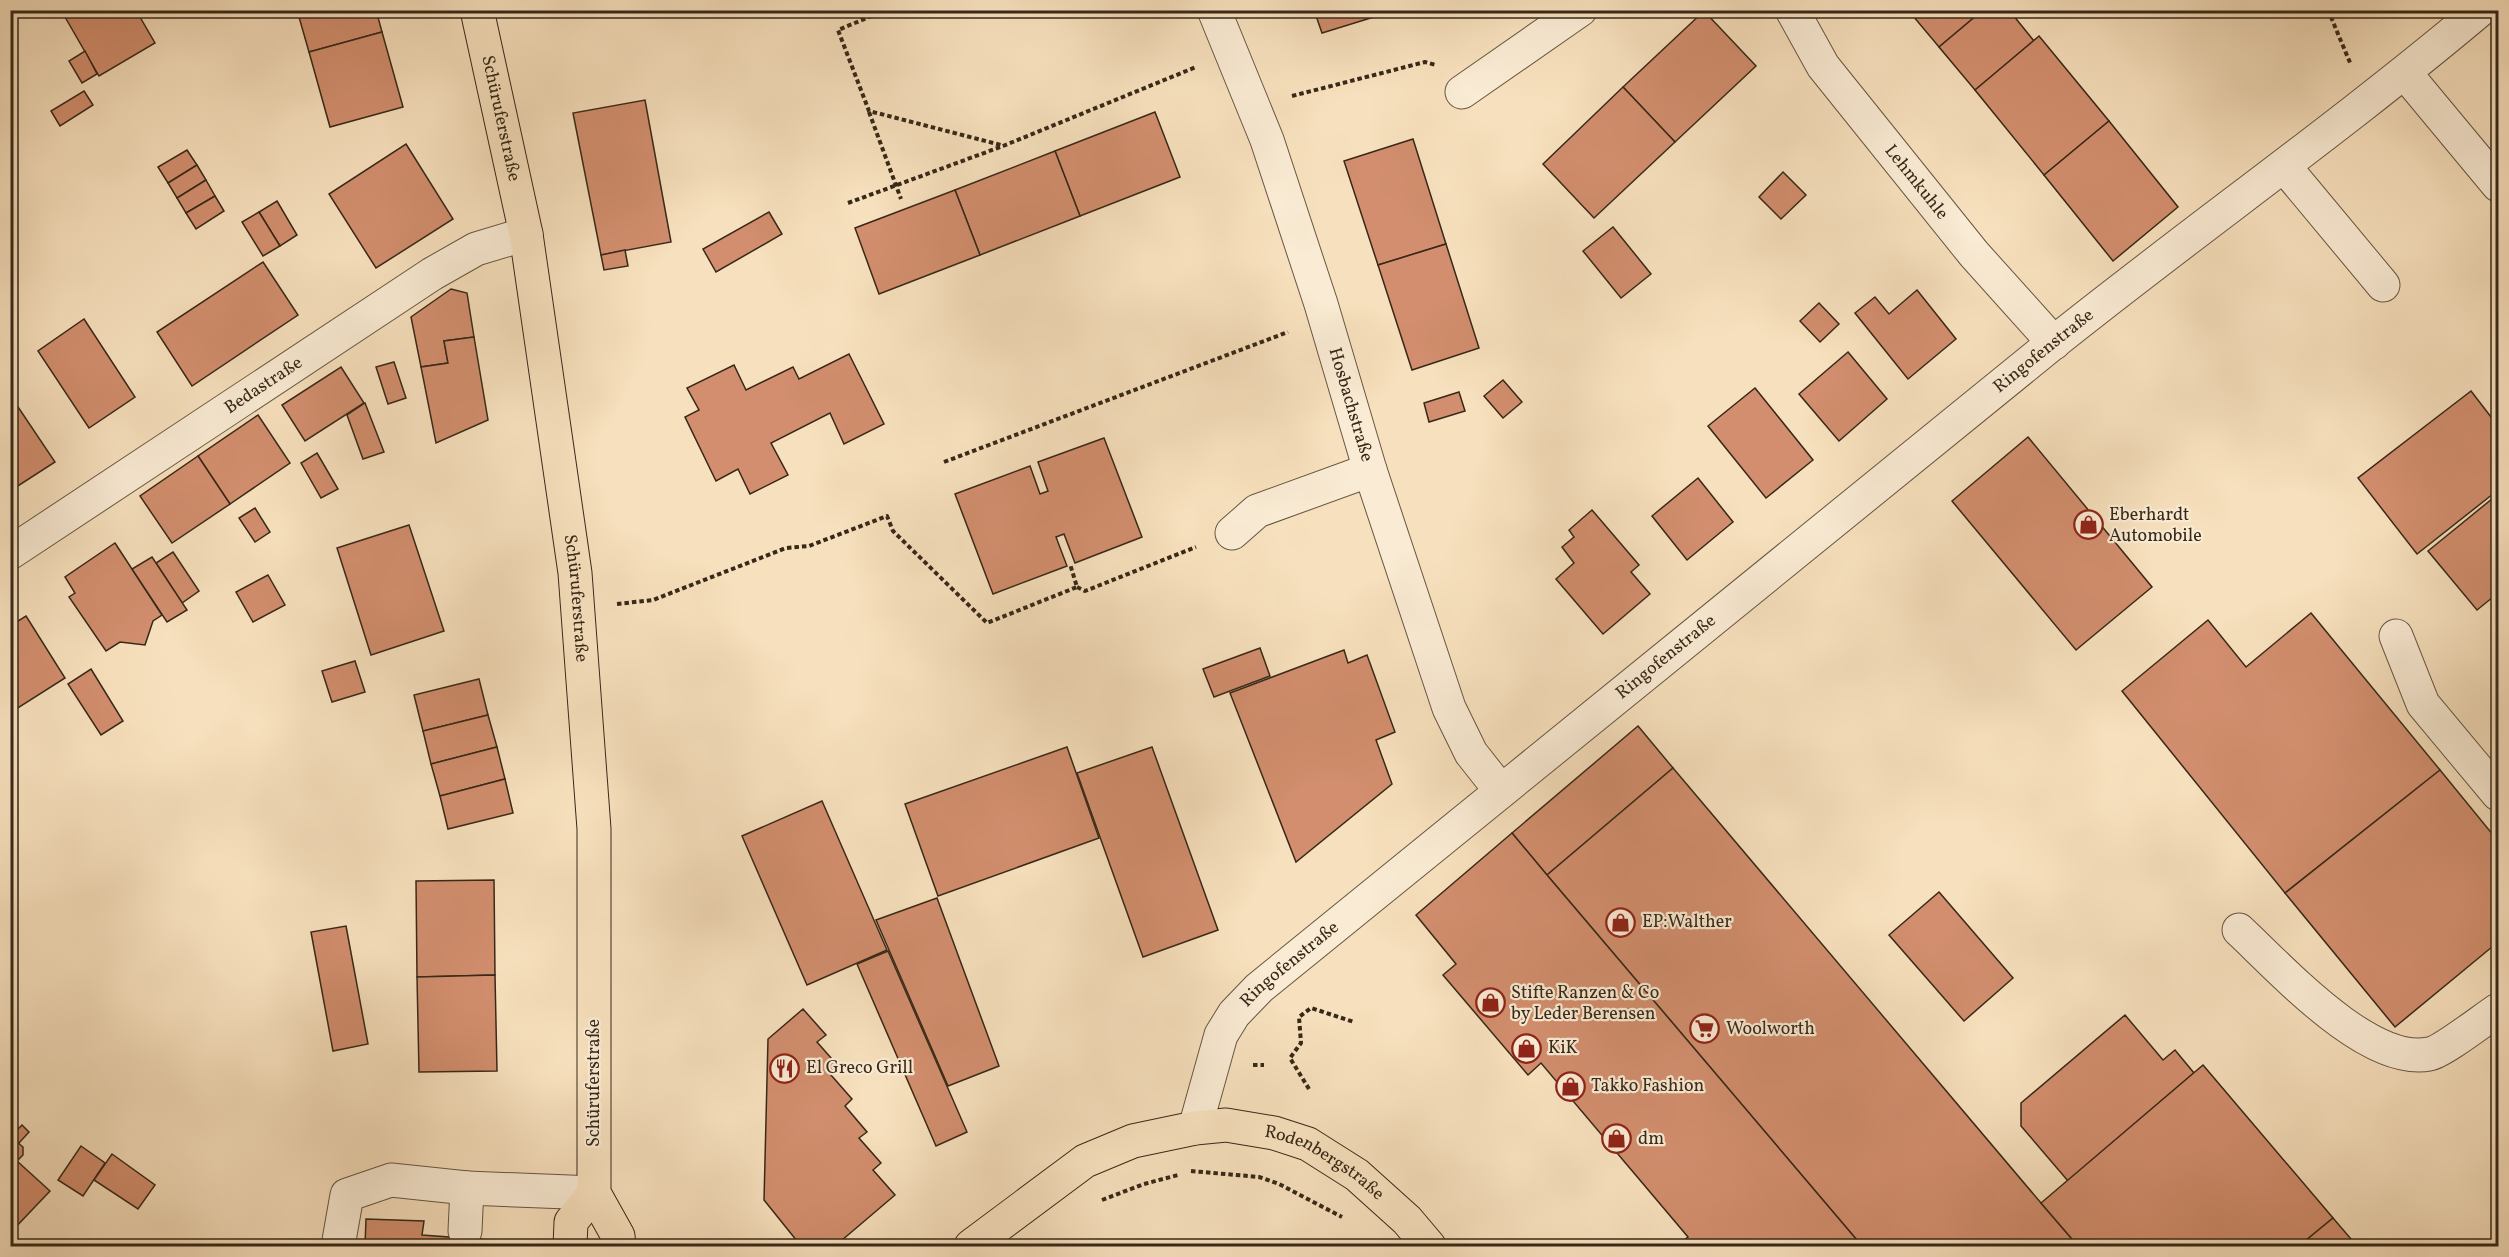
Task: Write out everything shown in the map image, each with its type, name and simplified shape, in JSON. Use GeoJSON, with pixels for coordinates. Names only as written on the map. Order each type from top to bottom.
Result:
{"type":"FeatureCollection","features":[{"type":"Feature","properties":{"kind":"main road","name":"Schüruferstraße"},"geometry":{"type":"LineString","coordinates":[[477,10],[526,234],[569,516],[594,829],[594,1193],[618,1236],[619,1246]]}},
{"type":"Feature","properties":{"kind":"main road","name":"Rodenbergstraße"},"geometry":{"type":"LineString","coordinates":[[1195,1128],[1226,1125],[1274,1133],[1308,1144],[1358,1175],[1407,1220],[1430,1246]]}},
{"type":"Feature","properties":{"kind":"main road"},"geometry":{"type":"LineString","coordinates":[[971,1246],[1085,1161],[1133,1141],[1195,1128]]}},
{"type":"Feature","properties":{"kind":"main road"},"geometry":{"type":"LineString","coordinates":[[570,1246],[571,1222],[594,1193]]}},
{"type":"Feature","properties":{"kind":"street","name":"Hosbachstraße"},"geometry":{"type":"LineString","coordinates":[[1214,10],[1253,106],[1325,318],[1370,470],[1449,708],[1471,753],[1501,791]]}},
{"type":"Feature","properties":{"kind":"street"},"geometry":{"type":"LineString","coordinates":[[1462,92],[1580,10]]}},
{"type":"Feature","properties":{"kind":"street","name":"Lehmkuhle"},"geometry":{"type":"LineString","coordinates":[[1792,10],[1823,66],[1974,254],[2054,343]]}},
{"type":"Feature","properties":{"kind":"street","name":"Ringofenstraße"},"geometry":{"type":"LineString","coordinates":[[1195,1128],[1221,1035],[1234,1014],[1259,988],[1739,595],[2054,343],[2367,102],[2480,10]]}},
{"type":"Feature","properties":{"kind":"street"},"geometry":{"type":"LineString","coordinates":[[2404,73],[2499,185]]}},
{"type":"Feature","properties":{"kind":"street"},"geometry":{"type":"LineString","coordinates":[[2284,165],[2384,285]]}},
{"type":"Feature","properties":{"kind":"street","name":"Bedastraße"},"geometry":{"type":"LineString","coordinates":[[10,553],[432,274],[476,249],[526,234]]}},
{"type":"Feature","properties":{"kind":"street"},"geometry":{"type":"LineString","coordinates":[[1232,533],[1257,511],[1370,470]]}},
{"type":"Feature","properties":{"kind":"street"},"geometry":{"type":"LineString","coordinates":[[2396,636],[2423,704],[2499,794]]}},
{"type":"Feature","properties":{"kind":"street"},"geometry":{"type":"LineString","coordinates":[[2238,930],[2341,1024],[2395,1053],[2430,1054],[2499,1010]]}},
{"type":"Feature","properties":{"kind":"street"},"geometry":{"type":"LineString","coordinates":[[338,1246],[347,1195],[391,1180],[466,1188],[594,1193]]}},
{"type":"Feature","properties":{"kind":"street"},"geometry":{"type":"LineString","coordinates":[[465,1231],[466,1188]]}},
{"type":"Feature","properties":{"kind":"path"},"geometry":{"type":"LineString","coordinates":[[886,10],[838,30],[901,198]]}},
{"type":"Feature","properties":{"kind":"path"},"geometry":{"type":"LineString","coordinates":[[2328,10],[2367,102]]}},
{"type":"Feature","properties":{"kind":"path"},"geometry":{"type":"LineString","coordinates":[[848,203],[1003,146],[1232,53]]}},
{"type":"Feature","properties":{"kind":"path"},"geometry":{"type":"LineString","coordinates":[[1253,106],[1425,62],[1447,69],[1462,92]]}},
{"type":"Feature","properties":{"kind":"path"},"geometry":{"type":"LineString","coordinates":[[869,111],[1003,146]]}},
{"type":"Feature","properties":{"kind":"path"},"geometry":{"type":"LineString","coordinates":[[944,462],[1325,318]]}},
{"type":"Feature","properties":{"kind":"path"},"geometry":{"type":"LineString","coordinates":[[578,608],[653,600],[786,548],[809,546],[887,516],[893,531],[987,623],[1077,587]]}},
{"type":"Feature","properties":{"kind":"path"},"geometry":{"type":"LineString","coordinates":[[1070,564],[1077,587],[1084,591],[1232,533]]}},
{"type":"Feature","properties":{"kind":"path"},"geometry":{"type":"LineString","coordinates":[[1309,1089],[1290,1059],[1301,1043],[1299,1017],[1311,1008],[1354,1022]]}},
{"type":"Feature","properties":{"kind":"path"},"geometry":{"type":"LineString","coordinates":[[1094,1205],[1143,1184],[1190,1171],[1236,1173],[1259,1177],[1279,1184],[1350,1224]]}},
{"type":"Feature","properties":{"kind":"building"},"geometry":{"type":"Polygon","coordinates":[[[61,10],[144,10],[140,17],[155,43],[99,76],[61,10]]]}},
{"type":"Feature","properties":{"kind":"building"},"geometry":{"type":"Polygon","coordinates":[[[297,10],[376,10],[382,32],[309,52],[297,10]]]}},
{"type":"Feature","properties":{"kind":"building"},"geometry":{"type":"Polygon","coordinates":[[[1314,10],[1389,10],[1390,12],[1322,33],[1314,10]]]}},
{"type":"Feature","properties":{"kind":"building"},"geometry":{"type":"Polygon","coordinates":[[[1908,10],[1983,10],[1939,47],[1908,10]]]}},
{"type":"Feature","properties":{"kind":"building"},"geometry":{"type":"Polygon","coordinates":[[[1983,10],[2009,10],[2034,41],[1975,90],[1939,47],[1983,10]]]}},
{"type":"Feature","properties":{"kind":"building"},"geometry":{"type":"Polygon","coordinates":[[[1704,11],[1756,66],[1675,142],[1623,87],[1704,11]]]}},
{"type":"Feature","properties":{"kind":"building"},"geometry":{"type":"Polygon","coordinates":[[[382,32],[403,107],[330,127],[309,52],[382,32]]]}},
{"type":"Feature","properties":{"kind":"building"},"geometry":{"type":"Polygon","coordinates":[[[2039,36],[2109,121],[2044,175],[1975,90],[2039,36]]]}},
{"type":"Feature","properties":{"kind":"building"},"geometry":{"type":"Polygon","coordinates":[[[85,51],[97,74],[82,83],[69,61],[85,51]]]}},
{"type":"Feature","properties":{"kind":"building"},"geometry":{"type":"Polygon","coordinates":[[[1623,87],[1675,142],[1594,218],[1543,164],[1623,87]]]}},
{"type":"Feature","properties":{"kind":"building"},"geometry":{"type":"Polygon","coordinates":[[[84,91],[93,105],[60,126],[51,111],[84,91]]]}},
{"type":"Feature","properties":{"kind":"building"},"geometry":{"type":"Polygon","coordinates":[[[645,100],[671,242],[601,255],[573,113],[645,100]]]}},
{"type":"Feature","properties":{"kind":"building"},"geometry":{"type":"Polygon","coordinates":[[[1155,112],[1180,177],[1080,216],[1055,151],[1155,112]]]}},
{"type":"Feature","properties":{"kind":"building"},"geometry":{"type":"Polygon","coordinates":[[[2109,121],[2178,207],[2113,261],[2044,175],[2109,121]]]}},
{"type":"Feature","properties":{"kind":"building"},"geometry":{"type":"Polygon","coordinates":[[[1413,139],[1446,244],[1378,265],[1344,161],[1413,139]]]}},
{"type":"Feature","properties":{"kind":"building"},"geometry":{"type":"Polygon","coordinates":[[[406,144],[453,219],[376,268],[329,194],[406,144]]]}},
{"type":"Feature","properties":{"kind":"building"},"geometry":{"type":"Polygon","coordinates":[[[187,150],[197,165],[168,183],[158,167],[187,150]]]}},
{"type":"Feature","properties":{"kind":"building"},"geometry":{"type":"Polygon","coordinates":[[[1055,151],[1080,216],[980,255],[955,190],[1055,151]]]}},
{"type":"Feature","properties":{"kind":"building"},"geometry":{"type":"Polygon","coordinates":[[[197,165],[206,180],[177,198],[168,183],[197,165]]]}},
{"type":"Feature","properties":{"kind":"building"},"geometry":{"type":"Polygon","coordinates":[[[1783,172],[1806,195],[1781,219],[1759,197],[1783,172]]]}},
{"type":"Feature","properties":{"kind":"building"},"geometry":{"type":"Polygon","coordinates":[[[206,180],[215,196],[186,213],[177,198],[206,180]]]}},
{"type":"Feature","properties":{"kind":"building"},"geometry":{"type":"Polygon","coordinates":[[[955,190],[980,255],[879,294],[855,228],[955,190]]]}},
{"type":"Feature","properties":{"kind":"building"},"geometry":{"type":"Polygon","coordinates":[[[215,196],[224,211],[196,229],[186,213],[215,196]]]}},
{"type":"Feature","properties":{"kind":"building"},"geometry":{"type":"Polygon","coordinates":[[[277,201],[297,235],[280,246],[259,212],[277,201]]]}},
{"type":"Feature","properties":{"kind":"building"},"geometry":{"type":"Polygon","coordinates":[[[259,212],[280,246],[263,256],[242,222],[259,212]]]}},
{"type":"Feature","properties":{"kind":"building"},"geometry":{"type":"Polygon","coordinates":[[[769,212],[782,234],[716,272],[703,249],[769,212]]]}},
{"type":"Feature","properties":{"kind":"building"},"geometry":{"type":"Polygon","coordinates":[[[1613,227],[1651,274],[1621,298],[1583,251],[1613,227]]]}},
{"type":"Feature","properties":{"kind":"building"},"geometry":{"type":"Polygon","coordinates":[[[1446,244],[1479,348],[1412,370],[1378,265],[1446,244]]]}},
{"type":"Feature","properties":{"kind":"building"},"geometry":{"type":"Polygon","coordinates":[[[625,250],[628,266],[604,270],[601,255],[625,250]]]}},
{"type":"Feature","properties":{"kind":"building"},"geometry":{"type":"Polygon","coordinates":[[[263,262],[298,315],[192,386],[157,332],[263,262]]]}},
{"type":"Feature","properties":{"kind":"building"},"geometry":{"type":"Polygon","coordinates":[[[451,289],[467,293],[474,337],[444,341],[448,363],[421,367],[411,317],[451,289]]]}},
{"type":"Feature","properties":{"kind":"building"},"geometry":{"type":"Polygon","coordinates":[[[1917,290],[1956,339],[1908,379],[1855,313],[1875,297],[1889,314],[1917,290]]]}},
{"type":"Feature","properties":{"kind":"building"},"geometry":{"type":"Polygon","coordinates":[[[1819,303],[1839,324],[1820,342],[1800,321],[1819,303]]]}},
{"type":"Feature","properties":{"kind":"building"},"geometry":{"type":"Polygon","coordinates":[[[84,319],[135,397],[89,428],[38,351],[84,319]]]}},
{"type":"Feature","properties":{"kind":"building"},"geometry":{"type":"Polygon","coordinates":[[[474,337],[488,420],[436,443],[421,367],[448,363],[444,341],[474,337]]]}},
{"type":"Feature","properties":{"kind":"building"},"geometry":{"type":"Polygon","coordinates":[[[1848,352],[1887,399],[1839,441],[1799,394],[1848,352]]]}},
{"type":"Feature","properties":{"kind":"building"},"geometry":{"type":"Polygon","coordinates":[[[849,354],[884,424],[844,444],[830,413],[771,443],[788,475],[750,494],[738,469],[716,481],[685,417],[699,410],[687,388],[734,365],[746,390],[793,367],[799,379],[849,354]]]}},
{"type":"Feature","properties":{"kind":"building"},"geometry":{"type":"Polygon","coordinates":[[[394,362],[406,398],[388,404],[376,367],[394,362]]]}},
{"type":"Feature","properties":{"kind":"building"},"geometry":{"type":"Polygon","coordinates":[[[341,367],[364,403],[305,441],[282,405],[341,367]]]}},
{"type":"Feature","properties":{"kind":"building"},"geometry":{"type":"Polygon","coordinates":[[[1503,380],[1522,402],[1503,418],[1484,396],[1503,380]]]}},
{"type":"Feature","properties":{"kind":"building"},"geometry":{"type":"Polygon","coordinates":[[[1755,388],[1813,460],[1766,498],[1708,426],[1755,388]]]}},
{"type":"Feature","properties":{"kind":"building"},"geometry":{"type":"Polygon","coordinates":[[[2471,391],[2498,426],[2498,490],[2417,554],[2358,478],[2471,391]]]}},
{"type":"Feature","properties":{"kind":"building"},"geometry":{"type":"Polygon","coordinates":[[[1459,392],[1465,411],[1429,422],[1424,403],[1459,392]]]}},
{"type":"Feature","properties":{"kind":"building"},"geometry":{"type":"Polygon","coordinates":[[[10,395],[55,462],[10,491],[10,395]]]}},
{"type":"Feature","properties":{"kind":"building"},"geometry":{"type":"Polygon","coordinates":[[[365,403],[384,452],[363,459],[347,415],[365,403]]]}},
{"type":"Feature","properties":{"kind":"building"},"geometry":{"type":"Polygon","coordinates":[[[258,415],[290,463],[230,504],[198,456],[258,415]]]}},
{"type":"Feature","properties":{"kind":"building"},"geometry":{"type":"Polygon","coordinates":[[[2028,437],[2152,587],[2076,650],[1952,501],[2028,437]]]}},
{"type":"Feature","properties":{"kind":"building"},"geometry":{"type":"Polygon","coordinates":[[[1104,438],[1142,537],[1075,563],[1064,534],[1056,537],[1067,566],[993,594],[955,494],[1030,466],[1040,494],[1048,491],[1038,462],[1104,438]]]}},
{"type":"Feature","properties":{"kind":"building"},"geometry":{"type":"Polygon","coordinates":[[[317,453],[338,489],[321,498],[301,463],[317,453]]]}},
{"type":"Feature","properties":{"kind":"building"},"geometry":{"type":"Polygon","coordinates":[[[198,456],[230,504],[172,543],[140,496],[198,456]]]}},
{"type":"Feature","properties":{"kind":"building"},"geometry":{"type":"Polygon","coordinates":[[[1698,478],[1733,522],[1687,560],[1652,516],[1698,478]]]}},
{"type":"Feature","properties":{"kind":"building"},"geometry":{"type":"Polygon","coordinates":[[[2498,494],[2498,593],[2477,610],[2428,551],[2498,494]]]}},
{"type":"Feature","properties":{"kind":"building"},"geometry":{"type":"Polygon","coordinates":[[[255,508],[270,532],[255,542],[239,518],[255,508]]]}},
{"type":"Feature","properties":{"kind":"building"},"geometry":{"type":"Polygon","coordinates":[[[1592,510],[1639,565],[1631,572],[1650,594],[1603,634],[1556,579],[1574,563],[1562,547],[1574,537],[1569,530],[1592,510]]]}},
{"type":"Feature","properties":{"kind":"building"},"geometry":{"type":"Polygon","coordinates":[[[409,525],[444,631],[371,655],[337,548],[409,525]]]}},
{"type":"Feature","properties":{"kind":"building"},"geometry":{"type":"Polygon","coordinates":[[[115,543],[162,615],[153,621],[145,645],[120,642],[106,651],[69,597],[75,593],[65,577],[115,543]]]}},
{"type":"Feature","properties":{"kind":"building"},"geometry":{"type":"Polygon","coordinates":[[[173,552],[199,591],[182,603],[156,563],[173,552]]]}},
{"type":"Feature","properties":{"kind":"building"},"geometry":{"type":"Polygon","coordinates":[[[152,557],[187,610],[167,622],[132,569],[152,557]]]}},
{"type":"Feature","properties":{"kind":"building"},"geometry":{"type":"Polygon","coordinates":[[[268,575],[285,605],[253,622],[236,592],[268,575]]]}},
{"type":"Feature","properties":{"kind":"building"},"geometry":{"type":"Polygon","coordinates":[[[2311,613],[2440,770],[2285,893],[2122,691],[2208,620],[2246,667],[2311,613]]]}},
{"type":"Feature","properties":{"kind":"building"},"geometry":{"type":"Polygon","coordinates":[[[26,616],[65,678],[10,713],[10,626],[26,616]]]}},
{"type":"Feature","properties":{"kind":"building"},"geometry":{"type":"Polygon","coordinates":[[[1260,648],[1270,676],[1214,697],[1203,669],[1260,648]]]}},
{"type":"Feature","properties":{"kind":"building"},"geometry":{"type":"Polygon","coordinates":[[[1344,650],[1348,663],[1367,655],[1395,732],[1376,740],[1392,784],[1296,862],[1230,693],[1344,650]]]}},
{"type":"Feature","properties":{"kind":"building"},"geometry":{"type":"Polygon","coordinates":[[[355,661],[365,692],[332,702],[322,671],[355,661]]]}},
{"type":"Feature","properties":{"kind":"building"},"geometry":{"type":"Polygon","coordinates":[[[91,669],[123,721],[101,735],[68,684],[91,669]]]}},
{"type":"Feature","properties":{"kind":"building"},"geometry":{"type":"Polygon","coordinates":[[[479,679],[488,715],[423,731],[414,695],[479,679]]]}},
{"type":"Feature","properties":{"kind":"building"},"geometry":{"type":"Polygon","coordinates":[[[488,715],[497,747],[431,764],[423,731],[488,715]]]}},
{"type":"Feature","properties":{"kind":"building"},"geometry":{"type":"Polygon","coordinates":[[[1638,726],[1673,768],[1547,875],[1512,833],[1638,726]]]}},
{"type":"Feature","properties":{"kind":"building"},"geometry":{"type":"Polygon","coordinates":[[[497,747],[505,779],[440,796],[431,764],[497,747]]]}},
{"type":"Feature","properties":{"kind":"building"},"geometry":{"type":"Polygon","coordinates":[[[1067,747],[1099,838],[938,896],[905,804],[1067,747]]]}},
{"type":"Feature","properties":{"kind":"building"},"geometry":{"type":"Polygon","coordinates":[[[1152,747],[1218,930],[1143,957],[1077,773],[1152,747]]]}},
{"type":"Feature","properties":{"kind":"building"},"geometry":{"type":"Polygon","coordinates":[[[1673,768],[2078,1246],[1862,1246],[1547,875],[1673,768]]]}},
{"type":"Feature","properties":{"kind":"building"},"geometry":{"type":"Polygon","coordinates":[[[2440,770],[2498,841],[2498,942],[2395,1027],[2285,893],[2440,770]]]}},
{"type":"Feature","properties":{"kind":"building"},"geometry":{"type":"Polygon","coordinates":[[[505,779],[513,813],[448,829],[440,796],[505,779]]]}},
{"type":"Feature","properties":{"kind":"building"},"geometry":{"type":"Polygon","coordinates":[[[822,801],[887,950],[807,985],[742,836],[822,801]]]}},
{"type":"Feature","properties":{"kind":"building"},"geometry":{"type":"Polygon","coordinates":[[[1512,833],[1862,1246],[1677,1246],[1688,1237],[1541,1063],[1528,1075],[1443,975],[1456,964],[1416,915],[1512,833]]]}},
{"type":"Feature","properties":{"kind":"building"},"geometry":{"type":"Polygon","coordinates":[[[494,880],[495,975],[417,977],[416,881],[494,880]]]}},
{"type":"Feature","properties":{"kind":"building"},"geometry":{"type":"Polygon","coordinates":[[[1939,892],[2013,978],[1964,1021],[1889,935],[1939,892]]]}},
{"type":"Feature","properties":{"kind":"building"},"geometry":{"type":"Polygon","coordinates":[[[937,898],[999,1066],[948,1086],[876,920],[937,898]]]}},
{"type":"Feature","properties":{"kind":"building"},"geometry":{"type":"Polygon","coordinates":[[[346,926],[368,1044],[333,1051],[311,932],[346,926]]]}},
{"type":"Feature","properties":{"kind":"building"},"geometry":{"type":"Polygon","coordinates":[[[888,951],[967,1132],[936,1146],[857,964],[888,951]]]}},
{"type":"Feature","properties":{"kind":"building"},"geometry":{"type":"Polygon","coordinates":[[[495,975],[497,1071],[419,1072],[417,977],[495,975]]]}},
{"type":"Feature","properties":{"kind":"building"},"geometry":{"type":"Polygon","coordinates":[[[803,1009],[826,1035],[817,1042],[839,1067],[831,1075],[852,1099],[845,1106],[867,1132],[859,1138],[881,1163],[873,1170],[895,1195],[835,1246],[801,1246],[764,1200],[768,1039],[803,1009]]]}},
{"type":"Feature","properties":{"kind":"building"},"geometry":{"type":"Polygon","coordinates":[[[2125,1015],[2163,1060],[2175,1050],[2194,1073],[2068,1181],[2021,1126],[2021,1103],[2125,1015]]]}},
{"type":"Feature","properties":{"kind":"building"},"geometry":{"type":"Polygon","coordinates":[[[2203,1065],[2333,1218],[2299,1246],[2078,1246],[2041,1203],[2203,1065]]]}},
{"type":"Feature","properties":{"kind":"building"},"geometry":{"type":"Polygon","coordinates":[[[22,1125],[29,1132],[19,1143],[11,1136],[22,1125]]]}},
{"type":"Feature","properties":{"kind":"building"},"geometry":{"type":"Polygon","coordinates":[[[10,1136],[23,1147],[23,1155],[17,1161],[50,1191],[10,1233],[10,1136]]]}},
{"type":"Feature","properties":{"kind":"building"},"geometry":{"type":"Polygon","coordinates":[[[81,1146],[105,1163],[83,1196],[58,1180],[81,1146]]]}},
{"type":"Feature","properties":{"kind":"building"},"geometry":{"type":"Polygon","coordinates":[[[112,1154],[155,1185],[138,1209],[94,1180],[112,1154]]]}},
{"type":"Feature","properties":{"kind":"building"},"geometry":{"type":"Polygon","coordinates":[[[2333,1218],[2357,1246],[2299,1246],[2333,1218]]]}},
{"type":"Feature","properties":{"kind":"building"},"geometry":{"type":"Polygon","coordinates":[[[366,1219],[424,1221],[422,1235],[504,1241],[504,1246],[365,1246],[366,1219]]]}},
{"type":"Feature","properties":{"kind":"place","name":"Eberhardt Automobile"},"geometry":{"type":"Point","coordinates":[2088,525]}},
{"type":"Feature","properties":{"kind":"place","name":"EP:Walther"},"geometry":{"type":"Point","coordinates":[1621,922]}},
{"type":"Feature","properties":{"kind":"place","name":"Stifte Ranzen & Co by Leder Berensen"},"geometry":{"type":"Point","coordinates":[1490,1003]}},
{"type":"Feature","properties":{"kind":"place","name":"Woolworth"},"geometry":{"type":"Point","coordinates":[1705,1029]}},
{"type":"Feature","properties":{"kind":"place","name":"KiK"},"geometry":{"type":"Point","coordinates":[1527,1048]}},
{"type":"Feature","properties":{"kind":"place","name":"El Greco Grill"},"geometry":{"type":"Point","coordinates":[785,1068]}},
{"type":"Feature","properties":{"kind":"place","name":"Takko Fashion"},"geometry":{"type":"Point","coordinates":[1570,1086]}},
{"type":"Feature","properties":{"kind":"place","name":"dm"},"geometry":{"type":"Point","coordinates":[1617,1139]}}]}
